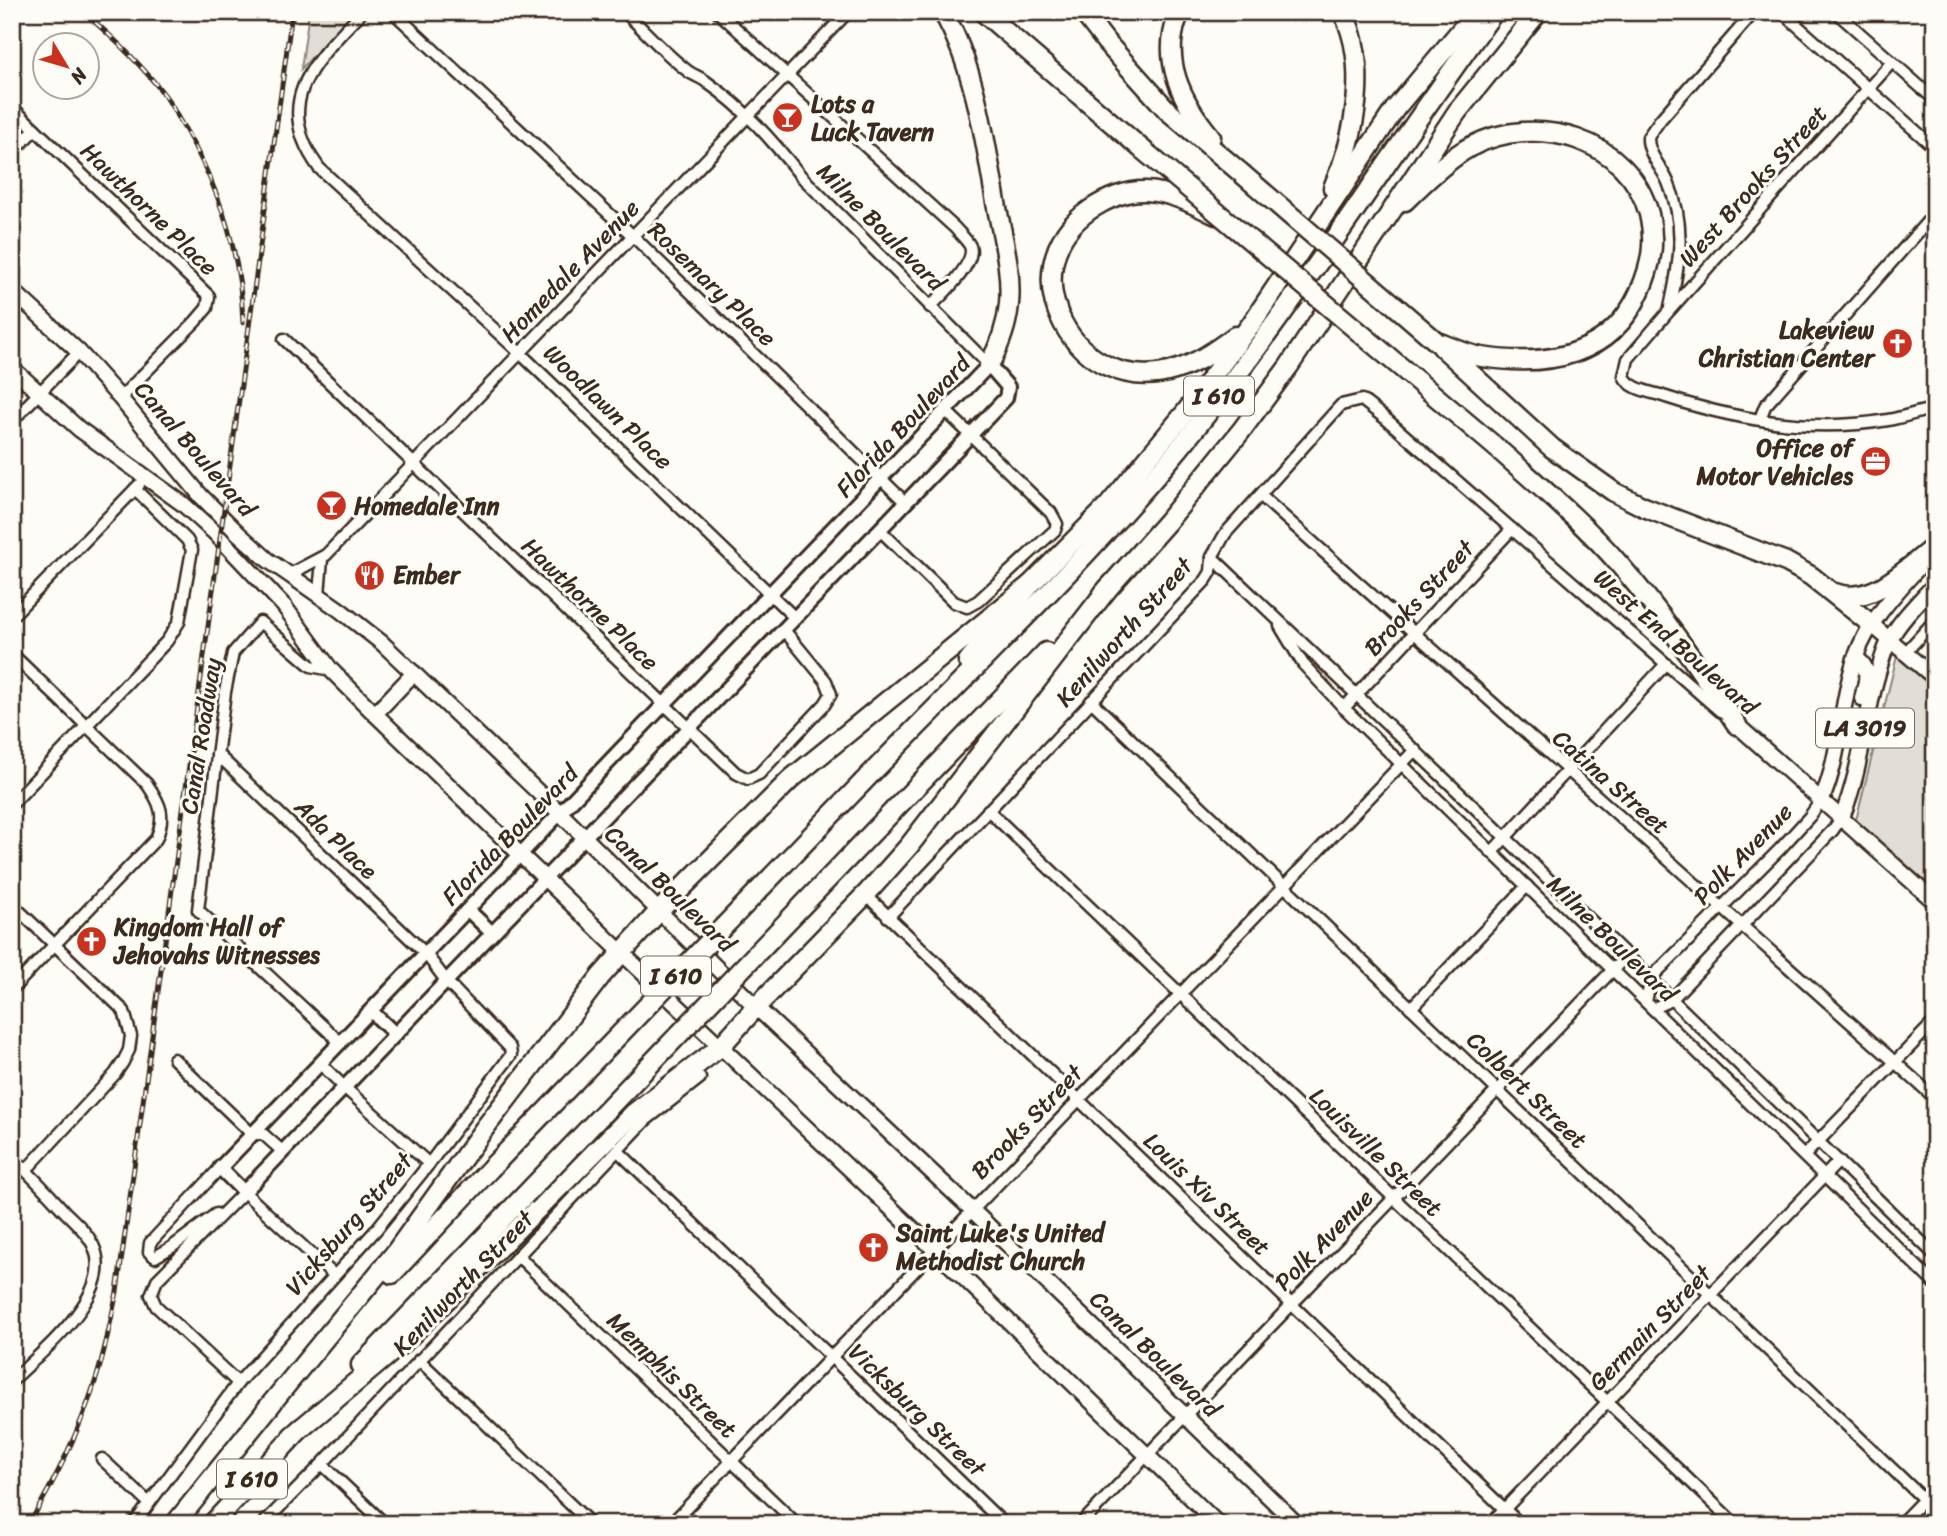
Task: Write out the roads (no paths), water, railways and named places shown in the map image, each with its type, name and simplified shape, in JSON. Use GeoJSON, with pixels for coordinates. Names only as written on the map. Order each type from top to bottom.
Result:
{"type":"FeatureCollection","features":[{"type":"Feature","properties":{"kind":"highway"},"geometry":{"type":"LineString","coordinates":[[943,12],[965,59],[973,86],[989,161],[1009,283],[1007,325],[989,365]]}},
{"type":"Feature","properties":{"kind":"highway"},"geometry":{"type":"LineString","coordinates":[[983,12],[1219,216],[1564,507],[1618,562],[1695,663],[1737,725]]}},
{"type":"Feature","properties":{"kind":"highway"},"geometry":{"type":"LineString","coordinates":[[1083,12],[1168,111],[1437,342],[1552,448],[1614,492],[1644,507],[1786,562],[1832,592],[1871,624]]}},
{"type":"Feature","properties":{"kind":"highway"},"geometry":{"type":"LineString","coordinates":[[1180,12],[1174,25],[1171,45],[1172,65],[1181,95],[1198,122],[1240,172]]}},
{"type":"Feature","properties":{"kind":"highway"},"geometry":{"type":"LineString","coordinates":[[1316,227],[1340,172],[1357,94],[1352,30],[1343,12]]}},
{"type":"Feature","properties":{"kind":"highway"},"geometry":{"type":"LineString","coordinates":[[900,744],[1030,585],[1108,506],[1149,459],[1252,323],[1395,109],[1476,12]]}},
{"type":"Feature","properties":{"kind":"highway","name":"I 610"},"geometry":{"type":"LineString","coordinates":[[175,1524],[266,1410],[490,1169],[1066,574],[1168,461],[1255,349],[1494,12]]}},
{"type":"Feature","properties":{"kind":"highway","name":"I 610"},"geometry":{"type":"LineString","coordinates":[[212,1524],[292,1436],[1109,587],[1167,522],[1241,431],[1289,366],[1457,112],[1538,12]]}},
{"type":"Feature","properties":{"kind":"highway"},"geometry":{"type":"LineString","coordinates":[[1378,228],[1409,196],[1469,147],[1514,132],[1551,132],[1572,137],[1605,153],[1621,167],[1644,200],[1649,214],[1653,249],[1648,271],[1625,316],[1598,343],[1569,355],[1527,360],[1480,357],[1437,342]]}},
{"type":"Feature","properties":{"kind":"highway"},"geometry":{"type":"LineString","coordinates":[[1219,216],[1177,196],[1145,190],[1103,201],[1085,213],[1060,242],[1054,259],[1053,296],[1066,330],[1091,358],[1122,371],[1143,374],[1173,371],[1209,355],[1252,323]]}},
{"type":"Feature","properties":{"kind":"highway"},"geometry":{"type":"LineString","coordinates":[[1832,592],[1846,597],[1857,597],[1870,592],[1883,586],[1935,547]]}},
{"type":"Feature","properties":{"kind":"highway"},"geometry":{"type":"LineString","coordinates":[[266,1410],[395,1253],[492,1118],[601,976],[660,910],[791,779],[1030,585]]}},
{"type":"Feature","properties":{"kind":"highway"},"geometry":{"type":"LineString","coordinates":[[292,1436],[416,1331],[634,1113],[720,1047],[866,895],[909,846],[1109,587]]}},
{"type":"Feature","properties":{"kind":"main road","name":"Canal Boulevard"},"geometry":{"type":"LineString","coordinates":[[12,290],[79,352],[201,496],[268,560],[382,643],[414,673],[660,910],[756,1007],[971,1209],[1297,1524]]}},
{"type":"Feature","properties":{"kind":"main road","name":"Canal Boulevard"},"geometry":{"type":"LineString","coordinates":[[12,368],[79,429],[183,504],[250,568],[284,606],[331,670],[375,714],[1218,1524]]}},
{"type":"Feature","properties":{"kind":"main road","name":"LA 3019"},"geometry":{"type":"LineString","coordinates":[[1822,799],[1829,784],[1855,658],[1871,624],[1935,547]]}},
{"type":"Feature","properties":{"kind":"main road","name":"LA 3019"},"geometry":{"type":"LineString","coordinates":[[1842,817],[1851,795],[1870,701],[1890,639],[1935,584]]}},
{"type":"Feature","properties":{"kind":"main road"},"geometry":{"type":"LineString","coordinates":[[1871,624],[1935,678]]}},
{"type":"Feature","properties":{"kind":"main road"},"geometry":{"type":"LineString","coordinates":[[1855,658],[1864,665],[1867,672],[1857,715],[1862,740]]}},
{"type":"Feature","properties":{"kind":"main road"},"geometry":{"type":"LineString","coordinates":[[375,714],[414,673]]}},
{"type":"Feature","properties":{"kind":"main road","name":"West End Boulevard"},"geometry":{"type":"LineString","coordinates":[[1737,725],[1935,902]]}},
{"type":"Feature","properties":{"kind":"street","name":"Woodlawn Place"},"geometry":{"type":"LineString","coordinates":[[362,12],[325,50],[305,77],[299,99],[301,136],[307,152],[319,168],[520,353],[795,618]]}},
{"type":"Feature","properties":{"kind":"street","name":"Rosemary Place"},"geometry":{"type":"LineString","coordinates":[[393,12],[633,236],[906,503]]}},
{"type":"Feature","properties":{"kind":"street","name":"Milne Boulevard"},"geometry":{"type":"LineString","coordinates":[[625,12],[675,60],[713,86],[749,117],[800,176],[989,365],[1008,387],[1009,393]]}},
{"type":"Feature","properties":{"kind":"street"},"geometry":{"type":"LineString","coordinates":[[718,12],[956,228],[970,247],[966,266],[930,307]]}},
{"type":"Feature","properties":{"kind":"street","name":"Homedale Avenue"},"geometry":{"type":"LineString","coordinates":[[290,574],[323,559],[848,12]]}},
{"type":"Feature","properties":{"kind":"street"},"geometry":{"type":"LineString","coordinates":[[1754,12],[1648,137],[1647,144],[1676,203],[1680,224],[1678,274],[1669,311],[1628,359],[1624,376],[1633,386],[1702,409],[1732,416],[1808,424],[1855,424],[1888,420],[1935,408]]}},
{"type":"Feature","properties":{"kind":"street"},"geometry":{"type":"LineString","coordinates":[[1782,12],[1935,148]]}},
{"type":"Feature","properties":{"kind":"street"},"geometry":{"type":"LineString","coordinates":[[1836,12],[1935,100]]}},
{"type":"Feature","properties":{"kind":"street","name":"West Brooks Street"},"geometry":{"type":"LineString","coordinates":[[1669,311],[1892,62]]}},
{"type":"Feature","properties":{"kind":"street","name":"Hawthorne Place"},"geometry":{"type":"LineString","coordinates":[[12,107],[209,296],[203,313],[120,398]]}},
{"type":"Feature","properties":{"kind":"street"},"geometry":{"type":"LineString","coordinates":[[12,153],[35,129]]}},
{"type":"Feature","properties":{"kind":"street"},"geometry":{"type":"LineString","coordinates":[[1760,419],[1765,406],[1935,213]]}},
{"type":"Feature","properties":{"kind":"street","name":"Hawthorne Place"},"geometry":{"type":"LineString","coordinates":[[284,339],[689,729],[736,773],[748,779],[759,774],[825,704],[831,694],[826,681],[784,630]]}},
{"type":"Feature","properties":{"kind":"street"},"geometry":{"type":"LineString","coordinates":[[12,421],[79,352]]}},
{"type":"Feature","properties":{"kind":"street","name":"Florida Boulevard"},"geometry":{"type":"LineString","coordinates":[[244,1192],[172,1247],[155,1257],[149,1252],[150,1243],[220,1168],[989,365]]}},
{"type":"Feature","properties":{"kind":"street","name":"Florida Boulevard"},"geometry":{"type":"LineString","coordinates":[[238,1382],[156,1306],[151,1295],[157,1280],[447,982],[971,436],[1009,393]]}},
{"type":"Feature","properties":{"kind":"street","name":"Kenilworth Street"},"geometry":{"type":"LineString","coordinates":[[888,917],[1206,580],[1211,572],[1212,557],[1225,534],[1341,405],[1362,400],[1386,419]]}},
{"type":"Feature","properties":{"kind":"street"},"geometry":{"type":"LineString","coordinates":[[880,530],[954,602],[967,607],[978,601],[1051,536],[1058,524],[1051,513],[946,411]]}},
{"type":"Feature","properties":{"kind":"street","name":"West End Boulevard"},"geometry":{"type":"LineString","coordinates":[[1386,419],[1737,725]]}},
{"type":"Feature","properties":{"kind":"street"},"geometry":{"type":"LineString","coordinates":[[12,616],[148,478]]}},
{"type":"Feature","properties":{"kind":"street"},"geometry":{"type":"LineString","coordinates":[[12,804],[167,641],[179,622],[192,550],[187,540],[135,489]]}},
{"type":"Feature","properties":{"kind":"street","name":"Catina Street"},"geometry":{"type":"LineString","coordinates":[[1261,496],[1935,1098]]}},
{"type":"Feature","properties":{"kind":"street","name":"Brooks Street"},"geometry":{"type":"LineString","coordinates":[[1344,708],[1512,529]]}},
{"type":"Feature","properties":{"kind":"street","name":"Milne Boulevard"},"geometry":{"type":"LineString","coordinates":[[1212,557],[1415,750],[1935,1255]]}},
{"type":"Feature","properties":{"kind":"street"},"geometry":{"type":"LineString","coordinates":[[319,595],[323,559]]}},
{"type":"Feature","properties":{"kind":"street","name":"Milne Boulevard"},"geometry":{"type":"LineString","coordinates":[[1273,614],[1303,664],[1344,708],[1935,1284]]}},
{"type":"Feature","properties":{"kind":"street"},"geometry":{"type":"LineString","coordinates":[[1906,652],[1935,620]]}},
{"type":"Feature","properties":{"kind":"street","name":"Canal Roadway"},"geometry":{"type":"LineString","coordinates":[[331,670],[312,666],[260,622],[233,653],[198,910],[341,1043]]}},
{"type":"Feature","properties":{"kind":"street"},"geometry":{"type":"LineString","coordinates":[[12,654],[131,767],[162,807],[162,820],[156,839],[12,989]]}},
{"type":"Feature","properties":{"kind":"street"},"geometry":{"type":"LineString","coordinates":[[1492,852],[1666,664]]}},
{"type":"Feature","properties":{"kind":"street","name":"Colbert Street"},"geometry":{"type":"LineString","coordinates":[[1091,701],[1935,1510]]}},
{"type":"Feature","properties":{"kind":"street","name":"Brooks Street"},"geometry":{"type":"LineString","coordinates":[[671,1524],[1415,750]]}},
{"type":"Feature","properties":{"kind":"street","name":"Ada Place"},"geometry":{"type":"LineString","coordinates":[[218,754],[426,954]]}},
{"type":"Feature","properties":{"kind":"street","name":"Polk Avenue"},"geometry":{"type":"LineString","coordinates":[[1651,978],[1803,824],[1822,799]]}},
{"type":"Feature","properties":{"kind":"street","name":"Louisville Street"},"geometry":{"type":"LineString","coordinates":[[988,810],[1735,1524]]}},
{"type":"Feature","properties":{"kind":"street","name":"Polk Avenue"},"geometry":{"type":"LineString","coordinates":[[1649,1006],[1672,999],[1833,830],[1842,817]]}},
{"type":"Feature","properties":{"kind":"street"},"geometry":{"type":"LineString","coordinates":[[1411,1009],[1527,886]]}},
{"type":"Feature","properties":{"kind":"street","name":"Louis Xiv Street"},"geometry":{"type":"LineString","coordinates":[[866,895],[1520,1524]]}},
{"type":"Feature","properties":{"kind":"street"},"geometry":{"type":"LineString","coordinates":[[12,904],[124,1011],[131,1035],[129,1050],[115,1074],[26,1170]]}},
{"type":"Feature","properties":{"kind":"street"},"geometry":{"type":"LineString","coordinates":[[468,910],[492,933]]}},
{"type":"Feature","properties":{"kind":"street","name":"Vicksburg Street"},"geometry":{"type":"LineString","coordinates":[[134,1524],[238,1382],[375,1231],[511,1055],[510,1048],[447,982],[426,954]]}},
{"type":"Feature","properties":{"kind":"street","name":"Polk Avenue"},"geometry":{"type":"LineString","coordinates":[[1081,1524],[1627,955]]}},
{"type":"Feature","properties":{"kind":"street"},"geometry":{"type":"LineString","coordinates":[[1649,1006],[1651,978]]}},
{"type":"Feature","properties":{"kind":"street"},"geometry":{"type":"LineString","coordinates":[[371,1011],[395,1034]]}},
{"type":"Feature","properties":{"kind":"street"},"geometry":{"type":"LineString","coordinates":[[1804,1156],[1935,1021]]}},
{"type":"Feature","properties":{"kind":"street"},"geometry":{"type":"LineString","coordinates":[[174,1059],[253,1134],[263,1134],[282,1152]]}},
{"type":"Feature","properties":{"kind":"street"},"geometry":{"type":"LineString","coordinates":[[321,1064],[429,1164]]}},
{"type":"Feature","properties":{"kind":"street","name":"Kenilworth Street"},"geometry":{"type":"LineString","coordinates":[[263,1524],[646,1120],[700,1078]]}},
{"type":"Feature","properties":{"kind":"street","name":"Vicksburg Street"},"geometry":{"type":"LineString","coordinates":[[618,1151],[1004,1524]]}},
{"type":"Feature","properties":{"kind":"street"},"geometry":{"type":"LineString","coordinates":[[12,1157],[88,1236],[98,1259],[92,1292],[71,1322],[12,1381]]}},
{"type":"Feature","properties":{"kind":"street","name":"Germain Street"},"geometry":{"type":"LineString","coordinates":[[1490,1524],[1839,1161]]}},
{"type":"Feature","properties":{"kind":"street"},"geometry":{"type":"LineString","coordinates":[[220,1168],[334,1275]]}},
{"type":"Feature","properties":{"kind":"street","name":"Memphis Street"},"geometry":{"type":"LineString","coordinates":[[518,1256],[797,1524]]}},
{"type":"Feature","properties":{"kind":"street"},"geometry":{"type":"LineString","coordinates":[[419,1360],[591,1524]]}},
{"type":"Feature","properties":{"kind":"street"},"geometry":{"type":"LineString","coordinates":[[103,1459],[149,1503]]}},
{"type":"Feature","properties":{"kind":"street"},"geometry":{"type":"LineString","coordinates":[[322,1464],[385,1524]]}},
{"type":"Feature","properties":{"kind":"street"},"geometry":{"type":"LineString","coordinates":[[1900,1524],[1935,1488]]}},
{"type":"Feature","properties":{"kind":"railway"},"geometry":{"type":"LineString","coordinates":[[83,12],[127,52],[157,85],[197,151],[218,198],[233,247],[243,323]]}},
{"type":"Feature","properties":{"kind":"railway"},"geometry":{"type":"LineString","coordinates":[[29,1524],[58,1472],[82,1419],[102,1360],[117,1292],[292,12]]}},
{"type":"Feature","properties":{"kind":"place","name":"Lots a Luck Tavern"},"geometry":{"type":"Point","coordinates":[788,118]}},
{"type":"Feature","properties":{"kind":"place","name":"Lakeview Christian Center"},"geometry":{"type":"Point","coordinates":[1897,344]}},
{"type":"Feature","properties":{"kind":"place","name":"Office of Motor Vehicles"},"geometry":{"type":"Point","coordinates":[1876,462]}},
{"type":"Feature","properties":{"kind":"place","name":"Homedale Inn"},"geometry":{"type":"Point","coordinates":[331,506]}},
{"type":"Feature","properties":{"kind":"place","name":"Ember"},"geometry":{"type":"Point","coordinates":[370,575]}},
{"type":"Feature","properties":{"kind":"place","name":"Kingdom Hall of Jehovahs Witnesses"},"geometry":{"type":"Point","coordinates":[91,941]}},
{"type":"Feature","properties":{"kind":"place","name":"Saint Luke's United Methodist Church"},"geometry":{"type":"Point","coordinates":[873,1247]}}]}
